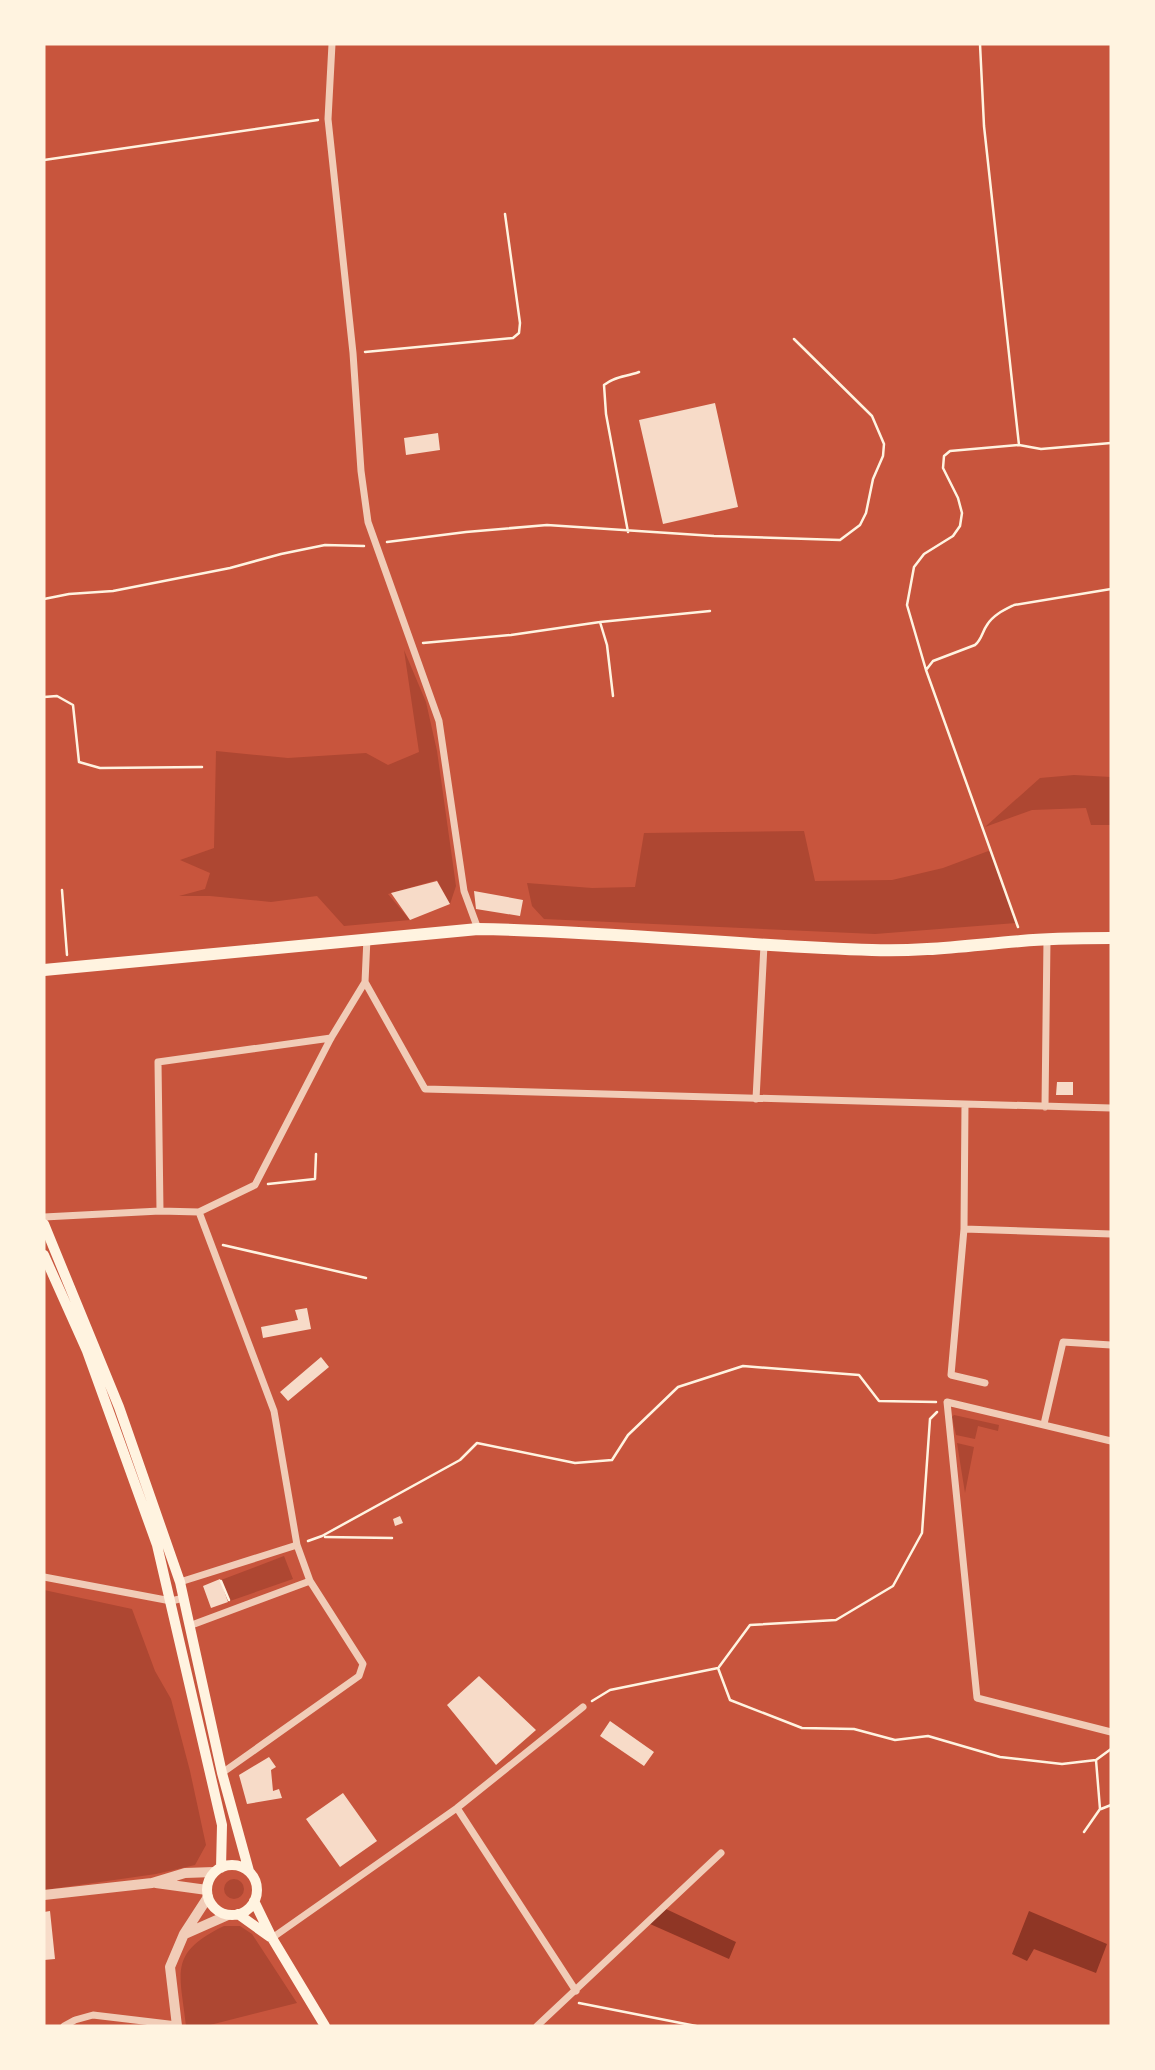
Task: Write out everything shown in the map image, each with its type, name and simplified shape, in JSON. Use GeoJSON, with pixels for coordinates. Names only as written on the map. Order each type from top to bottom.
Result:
{"type":"FeatureCollection","features":[{"type":"Feature","properties":{"kind":"main road"},"geometry":{"type":"LineString","coordinates":[[44,970],[478,929],[874,950],[928,949],[1022,940],[1111,938]]}},
{"type":"Feature","properties":{"kind":"main road"},"geometry":{"type":"LineString","coordinates":[[44,981],[68,969]]}},
{"type":"Feature","properties":{"kind":"main road"},"geometry":{"type":"LineString","coordinates":[[44,1224],[119,1407],[180,1582],[222,1773],[249,1871],[257,1885],[250,1907],[233,1914]]}},
{"type":"Feature","properties":{"kind":"main road"},"geometry":{"type":"LineString","coordinates":[[44,1255],[87,1351],[157,1545],[222,1825],[218,1870],[208,1883],[207,1893],[215,1909],[233,1914],[272,1938]]}},
{"type":"Feature","properties":{"kind":"main road"},"geometry":{"type":"LineString","coordinates":[[218,1870],[236,1865],[249,1871]]}},
{"type":"Feature","properties":{"kind":"main road"},"geometry":{"type":"LineString","coordinates":[[254,1901],[272,1938],[325,2026]]}},
{"type":"Feature","properties":{"kind":"street"},"geometry":{"type":"LineString","coordinates":[[331,44],[328,119],[353,353],[361,471],[369,522],[439,721],[464,891],[478,929]]}},
{"type":"Feature","properties":{"kind":"street"},"geometry":{"type":"LineString","coordinates":[[44,1217],[160,1211],[199,1212],[254,1185],[331,1038],[365,982],[367,938]]}},
{"type":"Feature","properties":{"kind":"street"},"geometry":{"type":"LineString","coordinates":[[1045,1107],[1047,939]]}},
{"type":"Feature","properties":{"kind":"street"},"geometry":{"type":"LineString","coordinates":[[756,1099],[764,945]]}},
{"type":"Feature","properties":{"kind":"street"},"geometry":{"type":"LineString","coordinates":[[365,982],[425,1089],[1111,1108]]}},
{"type":"Feature","properties":{"kind":"street"},"geometry":{"type":"LineString","coordinates":[[160,1211],[158,1062],[331,1038]]}},
{"type":"Feature","properties":{"kind":"street"},"geometry":{"type":"LineString","coordinates":[[965,1104],[964,1229],[951,1375],[985,1383]]}},
{"type":"Feature","properties":{"kind":"street"},"geometry":{"type":"LineString","coordinates":[[199,1212],[274,1411],[297,1545],[310,1581],[363,1664],[359,1676],[222,1773]]}},
{"type":"Feature","properties":{"kind":"street"},"geometry":{"type":"LineString","coordinates":[[964,1229],[1111,1234]]}},
{"type":"Feature","properties":{"kind":"street"},"geometry":{"type":"LineString","coordinates":[[1044,1424],[1063,1342],[1111,1345]]}},
{"type":"Feature","properties":{"kind":"street"},"geometry":{"type":"LineString","coordinates":[[1111,1441],[947,1402],[977,1698],[1111,1733]]}},
{"type":"Feature","properties":{"kind":"street"},"geometry":{"type":"LineString","coordinates":[[180,1582],[297,1545]]}},
{"type":"Feature","properties":{"kind":"street"},"geometry":{"type":"LineString","coordinates":[[44,1577],[171,1601],[184,1598]]}},
{"type":"Feature","properties":{"kind":"street"},"geometry":{"type":"LineString","coordinates":[[189,1626],[310,1581]]}},
{"type":"Feature","properties":{"kind":"street"},"geometry":{"type":"LineString","coordinates":[[272,1938],[457,1808],[583,1707]]}},
{"type":"Feature","properties":{"kind":"street"},"geometry":{"type":"LineString","coordinates":[[457,1808],[576,1991]]}},
{"type":"Feature","properties":{"kind":"street"},"geometry":{"type":"LineString","coordinates":[[537,2026],[721,1853]]}},
{"type":"Feature","properties":{"kind":"street"},"geometry":{"type":"LineString","coordinates":[[44,1895],[152,1883],[185,1873],[218,1870]]}},
{"type":"Feature","properties":{"kind":"street"},"geometry":{"type":"LineString","coordinates":[[64,2026],[93,2015],[177,2025],[170,1967],[184,1934],[207,1893],[152,1883]]}},
{"type":"Feature","properties":{"kind":"street"},"geometry":{"type":"LineString","coordinates":[[184,1934],[233,1914]]}},
{"type":"Feature","properties":{"kind":"path"},"geometry":{"type":"LineString","coordinates":[[981,44],[984,126],[1019,444]]}},
{"type":"Feature","properties":{"kind":"path"},"geometry":{"type":"LineString","coordinates":[[44,159],[328,119]]}},
{"type":"Feature","properties":{"kind":"path"},"geometry":{"type":"LineString","coordinates":[[353,353],[513,338],[519,333],[520,323],[505,214]]}},
{"type":"Feature","properties":{"kind":"path"},"geometry":{"type":"LineString","coordinates":[[44,599],[113,591],[230,568],[325,545],[352,547],[466,531],[547,526],[628,532],[840,540],[860,525],[866,513],[884,444],[872,416],[794,339]]}},
{"type":"Feature","properties":{"kind":"path"},"geometry":{"type":"LineString","coordinates":[[628,532],[606,414],[604,385],[613,378],[639,372]]}},
{"type":"Feature","properties":{"kind":"path"},"geometry":{"type":"LineString","coordinates":[[1022,940],[926,670],[907,605],[914,567],[924,554],[953,536],[960,526],[962,513],[958,498],[943,468],[944,456],[950,451],[1019,444],[1041,449],[1111,443]]}},
{"type":"Feature","properties":{"kind":"path"},"geometry":{"type":"LineString","coordinates":[[926,670],[933,661],[975,645],[989,622],[1014,605],[1111,589]]}},
{"type":"Feature","properties":{"kind":"path"},"geometry":{"type":"LineString","coordinates":[[414,645],[709,611]]}},
{"type":"Feature","properties":{"kind":"path"},"geometry":{"type":"LineString","coordinates":[[600,622],[607,645],[613,696]]}},
{"type":"Feature","properties":{"kind":"path"},"geometry":{"type":"LineString","coordinates":[[44,697],[57,696],[73,705],[79,762],[100,768],[202,767]]}},
{"type":"Feature","properties":{"kind":"path"},"geometry":{"type":"LineString","coordinates":[[62,890],[68,969]]}},
{"type":"Feature","properties":{"kind":"path"},"geometry":{"type":"LineString","coordinates":[[254,1185],[315,1179],[316,1154]]}},
{"type":"Feature","properties":{"kind":"path"},"geometry":{"type":"LineString","coordinates":[[212,1243],[366,1278]]}},
{"type":"Feature","properties":{"kind":"path"},"geometry":{"type":"LineString","coordinates":[[297,1545],[322,1536],[460,1461],[477,1443],[575,1463],[612,1460],[628,1436],[678,1387],[743,1366],[859,1375],[879,1401],[947,1402]]}},
{"type":"Feature","properties":{"kind":"path"},"geometry":{"type":"LineString","coordinates":[[583,1707],[610,1690],[718,1668],[750,1625],[836,1620],[892,1586],[922,1533],[930,1419],[947,1402]]}},
{"type":"Feature","properties":{"kind":"path"},"geometry":{"type":"LineString","coordinates":[[322,1536],[393,1538]]}},
{"type":"Feature","properties":{"kind":"path"},"geometry":{"type":"LineString","coordinates":[[217,1570],[233,1610]]}},
{"type":"Feature","properties":{"kind":"path"},"geometry":{"type":"LineString","coordinates":[[718,1668],[730,1700],[803,1728],[854,1728],[895,1740],[928,1736],[1000,1757],[1062,1764],[1096,1760],[1111,1749]]}},
{"type":"Feature","properties":{"kind":"path"},"geometry":{"type":"LineString","coordinates":[[1096,1760],[1100,1809]]}},
{"type":"Feature","properties":{"kind":"path"},"geometry":{"type":"LineString","coordinates":[[1084,1832],[1100,1809],[1111,1805]]}},
{"type":"Feature","properties":{"kind":"path"},"geometry":{"type":"LineString","coordinates":[[565,2000],[696,2026]]}},
{"type":"Feature","properties":{"kind":"shaded area"},"geometry":{"type":"Polygon","coordinates":[[[404,650],[426,702],[437,751],[456,886],[450,904],[437,880],[388,894],[410,920],[344,926],[317,896],[271,902],[179,896],[205,889],[210,873],[180,860],[214,848],[216,751],[288,758],[366,753],[388,765],[419,752],[404,650]]]}},
{"type":"Feature","properties":{"kind":"shaded area"},"geometry":{"type":"Polygon","coordinates":[[[1074,775],[1111,777],[1111,825],[1091,825],[1086,808],[1032,810],[985,827],[1040,778],[1074,775]]]}},
{"type":"Feature","properties":{"kind":"shaded area"},"geometry":{"type":"Polygon","coordinates":[[[804,831],[815,881],[892,880],[943,868],[991,850],[1016,923],[875,934],[544,919],[532,906],[527,883],[592,888],[635,887],[644,833],[804,831]]]}},
{"type":"Feature","properties":{"kind":"shaded area"},"geometry":{"type":"Polygon","coordinates":[[[954,1415],[999,1425],[998,1431],[978,1426],[975,1439],[956,1435],[952,1417],[954,1415]]]}},
{"type":"Feature","properties":{"kind":"shaded area"},"geometry":{"type":"Polygon","coordinates":[[[957,1443],[974,1447],[965,1493],[957,1443]]]}},
{"type":"Feature","properties":{"kind":"shaded area"},"geometry":{"type":"Polygon","coordinates":[[[284,1556],[293,1579],[230,1601],[221,1580],[284,1556]]]}},
{"type":"Feature","properties":{"kind":"shaded area"},"geometry":{"type":"Polygon","coordinates":[[[44,1590],[132,1609],[155,1671],[171,1699],[190,1771],[206,1845],[195,1865],[156,1874],[44,1890],[44,1590]]]}},
{"type":"Feature","properties":{"kind":"shaded area"},"geometry":{"type":"Polygon","coordinates":[[[234,1879],[241,1882],[244,1889],[241,1896],[234,1899],[227,1896],[224,1889],[227,1882],[234,1879]]]}},
{"type":"Feature","properties":{"kind":"shaded area"},"geometry":{"type":"Polygon","coordinates":[[[666,1909],[736,1942],[729,1959],[650,1924],[666,1909]]]}},
{"type":"Feature","properties":{"kind":"shaded area"},"geometry":{"type":"Polygon","coordinates":[[[1029,1911],[1107,1944],[1096,1973],[1034,1949],[1027,1961],[1012,1954],[1029,1911]]]}},
{"type":"Feature","properties":{"kind":"shaded area"},"geometry":{"type":"Polygon","coordinates":[[[224,1926],[240,1926],[252,1934],[297,2003],[206,2026],[186,2026],[181,1978],[186,1955],[194,1945],[224,1926]]]}},
{"type":"Feature","properties":{"kind":"building"},"geometry":{"type":"Polygon","coordinates":[[[715,403],[738,507],[663,524],[639,420],[715,403]]]}},
{"type":"Feature","properties":{"kind":"building"},"geometry":{"type":"Polygon","coordinates":[[[438,433],[440,450],[406,455],[404,438],[438,433]]]}},
{"type":"Feature","properties":{"kind":"building"},"geometry":{"type":"Polygon","coordinates":[[[437,881],[450,904],[410,920],[391,893],[437,881]]]}},
{"type":"Feature","properties":{"kind":"building"},"geometry":{"type":"Polygon","coordinates":[[[474,891],[523,900],[520,916],[476,909],[474,891]]]}},
{"type":"Feature","properties":{"kind":"building"},"geometry":{"type":"Polygon","coordinates":[[[1057,1082],[1073,1082],[1073,1095],[1056,1095],[1057,1082]]]}},
{"type":"Feature","properties":{"kind":"building"},"geometry":{"type":"Polygon","coordinates":[[[307,1308],[311,1329],[263,1338],[261,1327],[298,1320],[295,1310],[307,1308]]]}},
{"type":"Feature","properties":{"kind":"building"},"geometry":{"type":"Polygon","coordinates":[[[321,1357],[329,1367],[288,1401],[280,1392],[321,1357]]]}},
{"type":"Feature","properties":{"kind":"building"},"geometry":{"type":"Polygon","coordinates":[[[400,1516],[403,1523],[395,1526],[393,1519],[400,1516]]]}},
{"type":"Feature","properties":{"kind":"building"},"geometry":{"type":"Polygon","coordinates":[[[220,1579],[228,1602],[211,1608],[203,1586],[220,1579]]]}},
{"type":"Feature","properties":{"kind":"building"},"geometry":{"type":"Polygon","coordinates":[[[479,1676],[536,1730],[496,1765],[447,1705],[479,1676]]]}},
{"type":"Feature","properties":{"kind":"building"},"geometry":{"type":"Polygon","coordinates":[[[610,1721],[654,1752],[644,1766],[600,1736],[610,1721]]]}},
{"type":"Feature","properties":{"kind":"building"},"geometry":{"type":"Polygon","coordinates":[[[269,1757],[276,1767],[271,1770],[273,1791],[279,1789],[282,1798],[247,1804],[239,1775],[269,1757]]]}},
{"type":"Feature","properties":{"kind":"building"},"geometry":{"type":"Polygon","coordinates":[[[343,1793],[377,1841],[340,1867],[306,1819],[343,1793]]]}},
{"type":"Feature","properties":{"kind":"building"},"geometry":{"type":"Polygon","coordinates":[[[50,1911],[55,1959],[44,1960],[44,1912],[50,1911]]]}}]}
